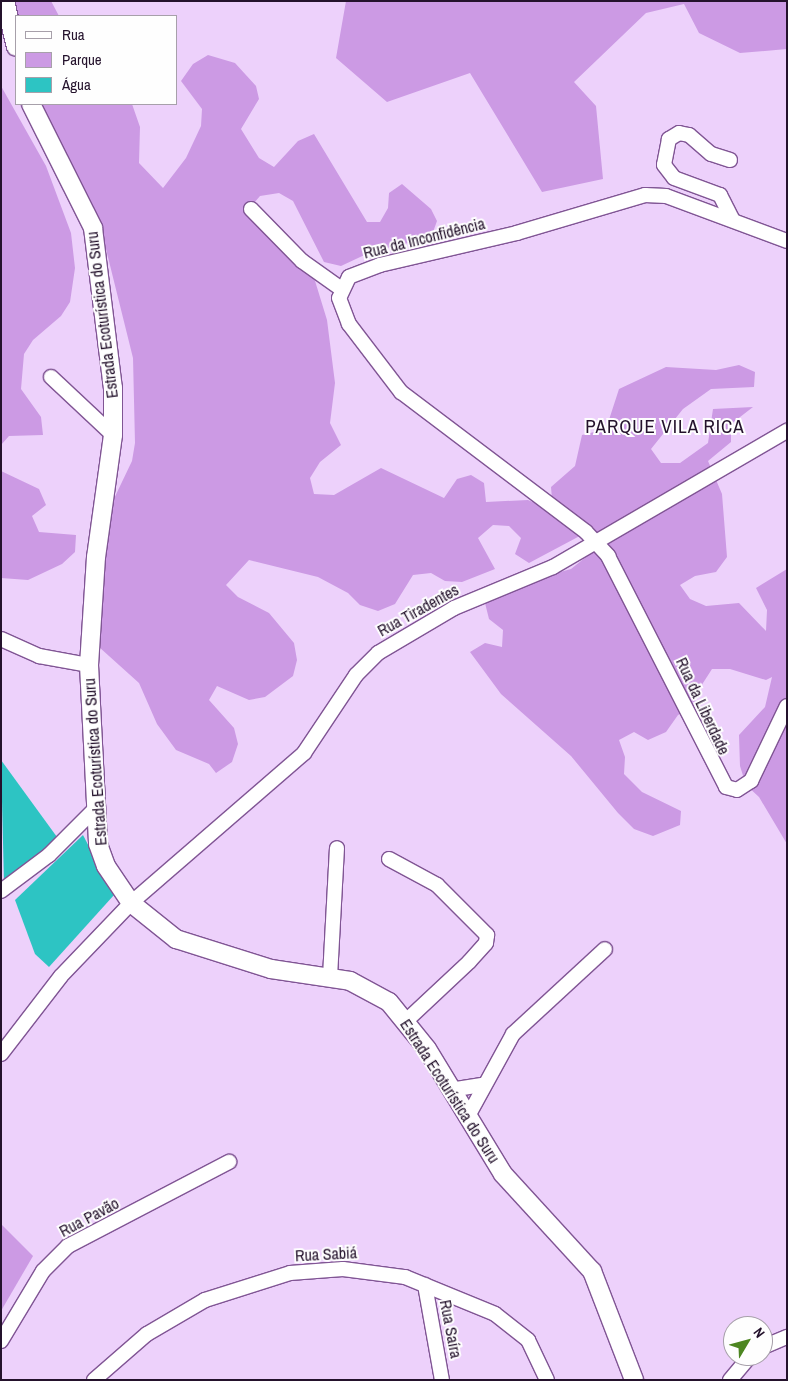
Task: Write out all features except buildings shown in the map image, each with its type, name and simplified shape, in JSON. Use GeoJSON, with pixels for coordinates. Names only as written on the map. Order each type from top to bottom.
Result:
{"type":"FeatureCollection","features":[{"type":"Feature","properties":{"kind":"main road"},"geometry":{"type":"LineString","coordinates":[[4,1],[15,43]]}},
{"type":"Feature","properties":{"kind":"main road","name":"Estrada Ecoturística do Suru"},"geometry":{"type":"LineString","coordinates":[[32,105],[93,228],[113,388],[113,435],[96,557],[89,665],[95,809],[98,844],[106,866],[131,903],[176,939],[209,953],[272,969],[330,977],[370,989],[407,1020],[503,1174],[592,1271],[634,1380]]}},
{"type":"Feature","properties":{"kind":"street"},"geometry":{"type":"LineString","coordinates":[[730,160],[711,154],[689,135],[679,133],[669,140],[664,165],[674,178],[720,195],[733,220]]}},
{"type":"Feature","properties":{"kind":"street","name":"Rua da Inconfidência"},"geometry":{"type":"LineString","coordinates":[[340,288],[350,277],[380,265],[517,233],[646,195],[666,196],[787,241]]}},
{"type":"Feature","properties":{"kind":"street"},"geometry":{"type":"LineString","coordinates":[[251,209],[302,261],[340,288],[340,305],[350,324],[401,392],[596,541]]}},
{"type":"Feature","properties":{"kind":"street"},"geometry":{"type":"LineString","coordinates":[[51,377],[113,435]]}},
{"type":"Feature","properties":{"kind":"street","name":"Rua Tiradentes"},"geometry":{"type":"LineString","coordinates":[[1,1054],[62,976],[131,903],[304,754],[356,675],[378,653],[454,608],[534,576],[787,431]]}},
{"type":"Feature","properties":{"kind":"street","name":"Rua da Liberdade"},"geometry":{"type":"LineString","coordinates":[[596,541],[619,572],[726,787],[737,790],[751,781],[787,706]]}},
{"type":"Feature","properties":{"kind":"street"},"geometry":{"type":"LineString","coordinates":[[1,639],[40,656],[89,665]]}},
{"type":"Feature","properties":{"kind":"street"},"geometry":{"type":"LineString","coordinates":[[1,891],[49,856],[95,809]]}},
{"type":"Feature","properties":{"kind":"street"},"geometry":{"type":"LineString","coordinates":[[330,977],[337,848]]}},
{"type":"Feature","properties":{"kind":"street"},"geometry":{"type":"LineString","coordinates":[[389,859],[437,885],[487,935],[486,943],[469,962],[407,1020]]}},
{"type":"Feature","properties":{"kind":"street"},"geometry":{"type":"LineString","coordinates":[[467,1118],[482,1085],[520,1027],[605,949]]}},
{"type":"Feature","properties":{"kind":"street"},"geometry":{"type":"LineString","coordinates":[[450,1090],[482,1085]]}},
{"type":"Feature","properties":{"kind":"street","name":"Rua Pavão"},"geometry":{"type":"LineString","coordinates":[[1,1341],[43,1271],[68,1246],[229,1162]]}},
{"type":"Feature","properties":{"kind":"street","name":"Rua Sabiá"},"geometry":{"type":"LineString","coordinates":[[94,1380],[164,1322],[229,1290],[290,1273],[344,1268],[387,1273],[425,1285],[514,1325],[534,1350],[547,1380]]}},
{"type":"Feature","properties":{"kind":"street","name":"Rua Saíra"},"geometry":{"type":"LineString","coordinates":[[425,1285],[442,1380]]}},
{"type":"Feature","properties":{"kind":"street"},"geometry":{"type":"LineString","coordinates":[[773,1343],[787,1338]]}},
{"type":"Feature","properties":{"kind":"street"},"geometry":{"type":"LineString","coordinates":[[730,1380],[742,1366]]}},
{"type":"Feature","properties":{"kind":"green space"},"geometry":{"type":"Polygon","coordinates":[[[11,1],[51,1],[58,15],[16,15],[11,1]]]}},
{"type":"Feature","properties":{"kind":"green space"},"geometry":{"type":"Polygon","coordinates":[[[346,1],[787,1],[787,49],[740,53],[699,33],[684,4],[646,13],[574,82],[596,106],[603,179],[542,192],[470,73],[387,102],[336,58],[346,1]]]}},
{"type":"Feature","properties":{"kind":"green space"},"geometry":{"type":"Polygon","coordinates":[[[208,55],[235,63],[256,86],[259,99],[241,129],[259,158],[274,167],[298,141],[314,134],[367,222],[380,222],[388,208],[389,193],[402,184],[431,209],[437,221],[433,232],[422,240],[373,251],[341,266],[324,262],[293,201],[279,193],[260,196],[248,210],[312,271],[327,320],[335,383],[330,423],[341,445],[320,462],[310,478],[314,494],[334,495],[381,468],[444,498],[457,479],[471,475],[484,483],[486,502],[528,500],[553,511],[551,487],[575,466],[582,435],[606,429],[619,389],[666,367],[716,370],[739,365],[755,372],[754,387],[711,389],[683,409],[651,449],[661,463],[680,463],[708,443],[713,409],[753,407],[731,424],[731,442],[708,461],[722,494],[727,557],[716,572],[695,576],[680,585],[690,599],[706,606],[739,603],[766,631],[767,610],[756,588],[787,569],[787,844],[759,797],[746,785],[740,766],[739,735],[765,707],[772,677],[766,680],[730,669],[712,669],[694,697],[697,705],[678,715],[666,732],[648,740],[634,732],[619,740],[625,757],[624,774],[642,792],[681,811],[680,825],[653,836],[634,829],[618,813],[571,756],[501,694],[470,652],[485,643],[502,647],[503,630],[489,619],[485,603],[535,579],[571,569],[601,545],[591,530],[529,563],[515,554],[521,538],[509,526],[493,525],[478,538],[495,569],[462,582],[445,581],[431,573],[413,575],[395,604],[378,611],[360,605],[348,593],[318,577],[249,560],[226,585],[238,597],[269,613],[294,643],[297,660],[293,676],[265,697],[249,700],[217,686],[209,700],[234,728],[238,744],[232,762],[216,773],[209,764],[176,750],[157,724],[139,683],[99,647],[92,631],[110,507],[132,461],[135,443],[133,358],[100,225],[40,105],[132,105],[140,127],[139,163],[163,188],[186,158],[201,126],[202,109],[181,81],[193,64],[208,55]]]}},
{"type":"Feature","properties":{"kind":"green space"},"geometry":{"type":"Polygon","coordinates":[[[1,86],[46,166],[71,233],[75,268],[70,302],[61,316],[33,340],[24,354],[21,389],[41,417],[43,435],[9,436],[1,445],[1,86]]]}},
{"type":"Feature","properties":{"kind":"green space"},"geometry":{"type":"Polygon","coordinates":[[[1,471],[39,489],[46,505],[32,516],[39,532],[76,535],[75,552],[62,564],[28,580],[1,578],[1,471]]]}},
{"type":"Feature","properties":{"kind":"green space"},"geometry":{"type":"Polygon","coordinates":[[[1,1224],[33,1256],[1,1311],[1,1224]]]}},
{"type":"Feature","properties":{"kind":"water"},"geometry":{"type":"Polygon","coordinates":[[[1,760],[57,837],[36,864],[4,883],[1,760]]]}},
{"type":"Feature","properties":{"kind":"water"},"geometry":{"type":"Polygon","coordinates":[[[83,835],[114,895],[49,967],[35,954],[15,900],[83,835]]]}},
{"type":"Feature","properties":{"kind":"district","name":"PARQUE VILA RICA"},"geometry":{"type":"Point","coordinates":[665,427]}}]}
